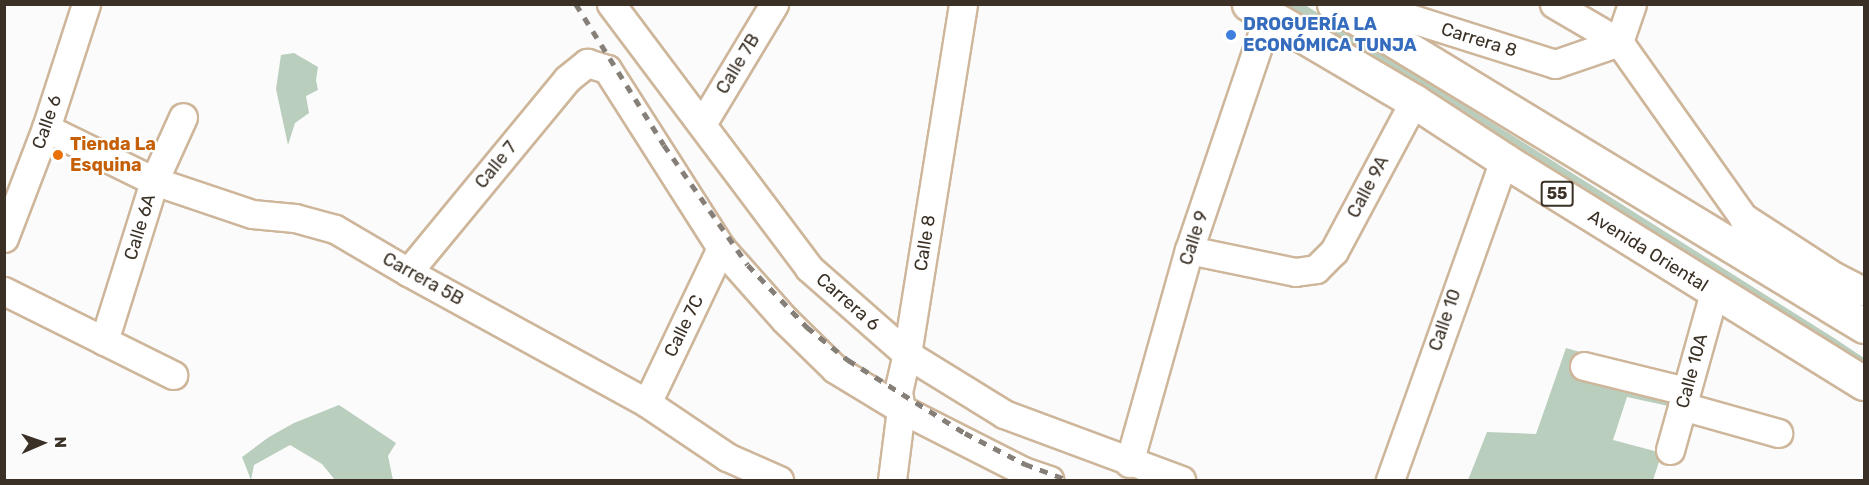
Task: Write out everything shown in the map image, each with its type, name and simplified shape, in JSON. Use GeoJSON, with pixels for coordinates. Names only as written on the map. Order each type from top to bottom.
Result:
{"type":"FeatureCollection","features":[{"type":"Feature","properties":{"kind":"main road"},"geometry":{"type":"LineString","coordinates":[[1335,5],[1754,257],[1864,326]]}},
{"type":"Feature","properties":{"kind":"main road","name":"Avenida Oriental"},"geometry":{"type":"LineString","coordinates":[[1259,11],[1414,101],[1714,292],[1864,383]]}},
{"type":"Feature","properties":{"kind":"street","name":"Calle 6"},"geometry":{"type":"LineString","coordinates":[[4,238],[15,180],[46,128],[86,4]]}},
{"type":"Feature","properties":{"kind":"street","name":"Carrera 6"},"geometry":{"type":"LineString","coordinates":[[611,4],[809,268],[907,354],[1004,414],[1130,463],[1181,480]]}},
{"type":"Feature","properties":{"kind":"street","name":"Calle 7B"},"geometry":{"type":"LineString","coordinates":[[702,124],[774,4]]}},
{"type":"Feature","properties":{"kind":"street","name":"Calle 8"},"geometry":{"type":"LineString","coordinates":[[892,480],[901,409],[898,392],[907,354],[963,4]]}},
{"type":"Feature","properties":{"kind":"street"},"geometry":{"type":"LineString","coordinates":[[1554,4],[1619,42],[1743,217],[1754,257]]}},
{"type":"Feature","properties":{"kind":"street"},"geometry":{"type":"LineString","coordinates":[[1619,42],[1632,4]]}},
{"type":"Feature","properties":{"kind":"street","name":"Carrera 8"},"geometry":{"type":"LineString","coordinates":[[1335,5],[1384,10],[1555,64],[1619,42]]}},
{"type":"Feature","properties":{"kind":"street","name":"Calle 9"},"geometry":{"type":"LineString","coordinates":[[1130,463],[1259,11]]}},
{"type":"Feature","properties":{"kind":"street","name":"Calle 7"},"geometry":{"type":"LineString","coordinates":[[408,272],[567,79],[587,63],[607,69],[721,248]]}},
{"type":"Feature","properties":{"kind":"street","name":"Calle 9A"},"geometry":{"type":"LineString","coordinates":[[1189,250],[1295,272],[1316,269],[1334,251],[1414,101]]}},
{"type":"Feature","properties":{"kind":"street","name":"Calle 6A"},"geometry":{"type":"LineString","coordinates":[[104,341],[154,181],[183,117]]}},
{"type":"Feature","properties":{"kind":"street","name":"Carrera 5B"},"geometry":{"type":"LineString","coordinates":[[46,128],[154,181],[252,214],[295,218],[335,229],[408,272],[647,403],[727,457],[779,480]]}},
{"type":"Feature","properties":{"kind":"street","name":"Calle 10"},"geometry":{"type":"LineString","coordinates":[[1390,480],[1504,160]]}},
{"type":"Feature","properties":{"kind":"street"},"geometry":{"type":"LineString","coordinates":[[1743,217],[1834,276],[1864,291]]}},
{"type":"Feature","properties":{"kind":"street"},"geometry":{"type":"LineString","coordinates":[[721,248],[785,320],[836,369],[901,409],[1023,471],[1049,480]]}},
{"type":"Feature","properties":{"kind":"street","name":"Calle 7C"},"geometry":{"type":"LineString","coordinates":[[647,403],[721,248]]}},
{"type":"Feature","properties":{"kind":"street"},"geometry":{"type":"LineString","coordinates":[[4,291],[173,375]]}},
{"type":"Feature","properties":{"kind":"street","name":"Calle 10A"},"geometry":{"type":"LineString","coordinates":[[1670,450],[1714,292]]}},
{"type":"Feature","properties":{"kind":"street"},"geometry":{"type":"LineString","coordinates":[[1584,366],[1779,433]]}},
{"type":"Feature","properties":{"kind":"green space"},"geometry":{"type":"Polygon","coordinates":[[[1271,5],[1305,5],[1834,338],[1864,358],[1864,384],[1271,5]]]}},
{"type":"Feature","properties":{"kind":"green space"},"geometry":{"type":"Polygon","coordinates":[[[294,53],[318,67],[316,80],[318,90],[306,96],[309,113],[295,123],[288,145],[276,89],[281,55],[294,53]]]}},
{"type":"Feature","properties":{"kind":"green space"},"geometry":{"type":"Polygon","coordinates":[[[1566,348],[1683,381],[1673,407],[1627,397],[1613,440],[1662,453],[1653,480],[1468,480],[1487,432],[1536,434],[1566,348]]]}},
{"type":"Feature","properties":{"kind":"green space"},"geometry":{"type":"Polygon","coordinates":[[[339,405],[396,443],[388,456],[393,480],[335,480],[322,464],[290,445],[254,465],[251,480],[242,457],[269,437],[294,423],[339,405]]]}},
{"type":"Feature","properties":{"kind":"railway"},"geometry":{"type":"LineString","coordinates":[[576,4],[664,145],[748,265],[807,327],[848,360],[965,433],[1025,464],[1068,480]]}},
{"type":"Feature","properties":{"kind":"place","name":"DROGUERÍA LA ECONÓMICA TUNJA"},"geometry":{"type":"Point","coordinates":[1231,35]}},
{"type":"Feature","properties":{"kind":"place","name":"Tienda La Esquina"},"geometry":{"type":"Point","coordinates":[58,155]}}]}
